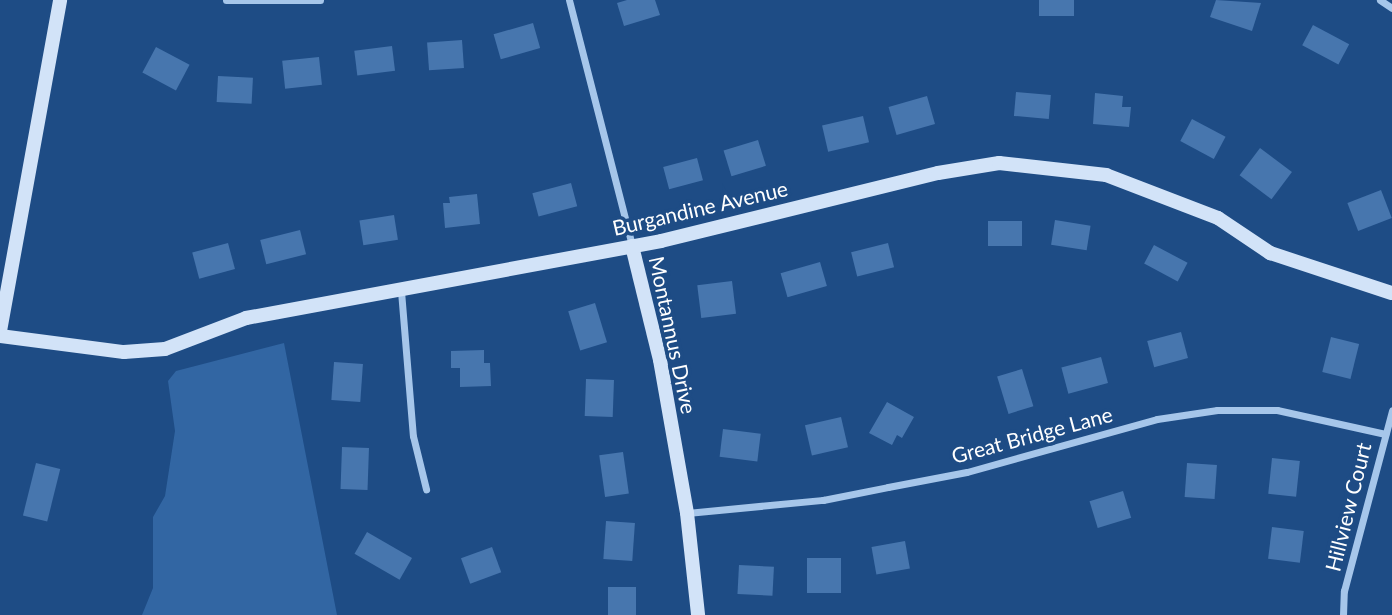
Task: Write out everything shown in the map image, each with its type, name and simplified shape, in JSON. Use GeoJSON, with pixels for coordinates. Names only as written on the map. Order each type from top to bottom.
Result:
{"type":"FeatureCollection","features":[{"type":"Feature","properties":{"kind":"street"},"geometry":{"type":"LineString","coordinates":[[0,333],[60,0]]}},
{"type":"Feature","properties":{"kind":"street"},"geometry":{"type":"LineString","coordinates":[[226,0],[320,0]]}},
{"type":"Feature","properties":{"kind":"street","name":"Montannus Drive"},"geometry":{"type":"LineString","coordinates":[[569,0],[660,360],[687,513],[694,611]]}},
{"type":"Feature","properties":{"kind":"street"},"geometry":{"type":"LineString","coordinates":[[1380,0],[1392,8]]}},
{"type":"Feature","properties":{"kind":"street","name":"Burgandine Avenue"},"geometry":{"type":"LineString","coordinates":[[0,333],[124,352],[165,349],[246,318],[632,246],[938,173],[999,163],[1106,175],[1218,218],[1270,253],[1392,293]]}},
{"type":"Feature","properties":{"kind":"street"},"geometry":{"type":"LineString","coordinates":[[401,291],[413,436],[426,489]]}},
{"type":"Feature","properties":{"kind":"street","name":"Great Bridge Lane"},"geometry":{"type":"LineString","coordinates":[[687,513],[875,490],[967,471],[1157,419],[1217,410],[1277,410],[1385,434]]}},
{"type":"Feature","properties":{"kind":"street","name":"Hillview Court"},"geometry":{"type":"LineString","coordinates":[[1343,615],[1345,591],[1392,410]]}},
{"type":"Feature","properties":{"kind":"shaded area"},"geometry":{"type":"Polygon","coordinates":[[[284,343],[337,615],[142,615],[153,588],[153,517],[165,496],[175,431],[168,381],[176,371],[284,343]]]}},
{"type":"Feature","properties":{"kind":"building"},"geometry":{"type":"Polygon","coordinates":[[[627,0],[655,0],[660,15],[624,26],[617,3],[627,0]]]}},
{"type":"Feature","properties":{"kind":"building"},"geometry":{"type":"Polygon","coordinates":[[[1039,0],[1074,0],[1074,16],[1039,16],[1039,0]]]}},
{"type":"Feature","properties":{"kind":"building"},"geometry":{"type":"Polygon","coordinates":[[[1216,0],[1261,3],[1252,31],[1210,17],[1216,0]]]}},
{"type":"Feature","properties":{"kind":"building"},"geometry":{"type":"Polygon","coordinates":[[[533,23],[540,48],[501,59],[494,34],[533,23]]]}},
{"type":"Feature","properties":{"kind":"building"},"geometry":{"type":"Polygon","coordinates":[[[1313,25],[1349,44],[1338,65],[1302,45],[1313,25]]]}},
{"type":"Feature","properties":{"kind":"building"},"geometry":{"type":"Polygon","coordinates":[[[462,40],[464,68],[429,70],[427,42],[462,40]]]}},
{"type":"Feature","properties":{"kind":"building"},"geometry":{"type":"Polygon","coordinates":[[[392,46],[395,71],[357,75],[354,51],[392,46]]]}},
{"type":"Feature","properties":{"kind":"building"},"geometry":{"type":"Polygon","coordinates":[[[156,47],[190,65],[176,90],[142,73],[156,47]]]}},
{"type":"Feature","properties":{"kind":"building"},"geometry":{"type":"Polygon","coordinates":[[[319,57],[322,85],[285,89],[282,61],[319,57]]]}},
{"type":"Feature","properties":{"kind":"building"},"geometry":{"type":"Polygon","coordinates":[[[218,76],[253,78],[252,104],[217,102],[218,76]]]}},
{"type":"Feature","properties":{"kind":"building"},"geometry":{"type":"Polygon","coordinates":[[[1016,92],[1051,95],[1049,119],[1014,116],[1016,92]]]}},
{"type":"Feature","properties":{"kind":"building"},"geometry":{"type":"Polygon","coordinates":[[[1095,93],[1123,96],[1122,107],[1131,107],[1129,127],[1093,124],[1095,93]]]}},
{"type":"Feature","properties":{"kind":"building"},"geometry":{"type":"Polygon","coordinates":[[[927,96],[935,124],[897,135],[889,107],[927,96]]]}},
{"type":"Feature","properties":{"kind":"building"},"geometry":{"type":"Polygon","coordinates":[[[863,116],[869,142],[828,152],[822,125],[863,116]]]}},
{"type":"Feature","properties":{"kind":"building"},"geometry":{"type":"Polygon","coordinates":[[[1192,119],[1226,137],[1214,159],[1180,141],[1192,119]]]}},
{"type":"Feature","properties":{"kind":"building"},"geometry":{"type":"Polygon","coordinates":[[[758,140],[766,166],[731,176],[724,151],[758,140]]]}},
{"type":"Feature","properties":{"kind":"building"},"geometry":{"type":"Polygon","coordinates":[[[1260,148],[1292,172],[1271,199],[1240,175],[1260,148]]]}},
{"type":"Feature","properties":{"kind":"building"},"geometry":{"type":"Polygon","coordinates":[[[697,158],[703,180],[669,189],[663,167],[697,158]]]}},
{"type":"Feature","properties":{"kind":"building"},"geometry":{"type":"Polygon","coordinates":[[[571,183],[577,206],[539,217],[532,193],[571,183]]]}},
{"type":"Feature","properties":{"kind":"building"},"geometry":{"type":"Polygon","coordinates":[[[1381,190],[1392,218],[1358,231],[1347,203],[1381,190]]]}},
{"type":"Feature","properties":{"kind":"building"},"geometry":{"type":"Polygon","coordinates":[[[477,194],[480,224],[445,228],[443,203],[450,203],[449,197],[477,194]]]}},
{"type":"Feature","properties":{"kind":"building"},"geometry":{"type":"Polygon","coordinates":[[[394,215],[398,240],[363,245],[359,220],[394,215]]]}},
{"type":"Feature","properties":{"kind":"building"},"geometry":{"type":"Polygon","coordinates":[[[1055,220],[1091,226],[1087,250],[1051,245],[1055,220]]]}},
{"type":"Feature","properties":{"kind":"building"},"geometry":{"type":"Polygon","coordinates":[[[988,221],[1022,221],[1022,246],[988,246],[988,221]]]}},
{"type":"Feature","properties":{"kind":"building"},"geometry":{"type":"Polygon","coordinates":[[[300,230],[306,254],[266,264],[260,240],[300,230]]]}},
{"type":"Feature","properties":{"kind":"building"},"geometry":{"type":"Polygon","coordinates":[[[228,243],[235,269],[199,279],[192,253],[228,243]]]}},
{"type":"Feature","properties":{"kind":"building"},"geometry":{"type":"Polygon","coordinates":[[[888,243],[894,267],[857,276],[851,252],[888,243]]]}},
{"type":"Feature","properties":{"kind":"building"},"geometry":{"type":"Polygon","coordinates":[[[1154,245],[1188,263],[1178,281],[1144,264],[1154,245]]]}},
{"type":"Feature","properties":{"kind":"building"},"geometry":{"type":"Polygon","coordinates":[[[820,262],[827,286],[787,297],[781,273],[820,262]]]}},
{"type":"Feature","properties":{"kind":"building"},"geometry":{"type":"Polygon","coordinates":[[[732,281],[736,314],[701,318],[697,285],[732,281]]]}},
{"type":"Feature","properties":{"kind":"building"},"geometry":{"type":"Polygon","coordinates":[[[595,303],[607,342],[580,350],[568,311],[595,303]]]}},
{"type":"Feature","properties":{"kind":"building"},"geometry":{"type":"Polygon","coordinates":[[[1181,332],[1188,358],[1154,367],[1147,341],[1181,332]]]}},
{"type":"Feature","properties":{"kind":"building"},"geometry":{"type":"Polygon","coordinates":[[[1331,337],[1359,344],[1350,379],[1322,372],[1331,337]]]}},
{"type":"Feature","properties":{"kind":"building"},"geometry":{"type":"Polygon","coordinates":[[[484,350],[484,363],[490,363],[491,386],[460,387],[460,368],[451,368],[451,351],[484,350]]]}},
{"type":"Feature","properties":{"kind":"building"},"geometry":{"type":"Polygon","coordinates":[[[1101,357],[1108,383],[1068,394],[1061,368],[1101,357]]]}},
{"type":"Feature","properties":{"kind":"building"},"geometry":{"type":"Polygon","coordinates":[[[334,362],[363,364],[360,402],[331,400],[334,362]]]}},
{"type":"Feature","properties":{"kind":"building"},"geometry":{"type":"Polygon","coordinates":[[[1022,369],[1033,406],[1009,414],[997,377],[1022,369]]]}},
{"type":"Feature","properties":{"kind":"building"},"geometry":{"type":"Polygon","coordinates":[[[586,379],[614,380],[613,417],[585,416],[586,379]]]}},
{"type":"Feature","properties":{"kind":"building"},"geometry":{"type":"Polygon","coordinates":[[[887,402],[914,417],[902,438],[897,435],[892,445],[869,433],[887,402]]]}},
{"type":"Feature","properties":{"kind":"building"},"geometry":{"type":"Polygon","coordinates":[[[841,417],[848,447],[812,456],[805,425],[841,417]]]}},
{"type":"Feature","properties":{"kind":"building"},"geometry":{"type":"Polygon","coordinates":[[[723,429],[761,434],[757,461],[720,457],[723,429]]]}},
{"type":"Feature","properties":{"kind":"building"},"geometry":{"type":"Polygon","coordinates":[[[342,447],[369,448],[368,490],[341,489],[342,447]]]}},
{"type":"Feature","properties":{"kind":"building"},"geometry":{"type":"Polygon","coordinates":[[[623,452],[629,494],[605,497],[599,455],[623,452]]]}},
{"type":"Feature","properties":{"kind":"building"},"geometry":{"type":"Polygon","coordinates":[[[1272,458],[1300,461],[1296,497],[1268,494],[1272,458]]]}},
{"type":"Feature","properties":{"kind":"building"},"geometry":{"type":"Polygon","coordinates":[[[36,463],[60,469],[47,521],[23,515],[36,463]]]}},
{"type":"Feature","properties":{"kind":"building"},"geometry":{"type":"Polygon","coordinates":[[[1187,463],[1217,465],[1215,499],[1185,497],[1187,463]]]}},
{"type":"Feature","properties":{"kind":"building"},"geometry":{"type":"Polygon","coordinates":[[[1123,491],[1131,518],[1098,528],[1090,501],[1123,491]]]}},
{"type":"Feature","properties":{"kind":"building"},"geometry":{"type":"Polygon","coordinates":[[[606,521],[635,523],[632,561],[603,559],[606,521]]]}},
{"type":"Feature","properties":{"kind":"building"},"geometry":{"type":"Polygon","coordinates":[[[1272,527],[1304,531],[1300,563],[1268,559],[1272,527]]]}},
{"type":"Feature","properties":{"kind":"building"},"geometry":{"type":"Polygon","coordinates":[[[367,532],[412,558],[400,580],[354,554],[367,532]]]}},
{"type":"Feature","properties":{"kind":"building"},"geometry":{"type":"Polygon","coordinates":[[[905,541],[910,569],[876,574],[872,547],[905,541]]]}},
{"type":"Feature","properties":{"kind":"building"},"geometry":{"type":"Polygon","coordinates":[[[492,547],[501,572],[470,584],[461,558],[492,547]]]}},
{"type":"Feature","properties":{"kind":"building"},"geometry":{"type":"Polygon","coordinates":[[[807,558],[841,558],[841,593],[807,593],[807,558]]]}},
{"type":"Feature","properties":{"kind":"building"},"geometry":{"type":"Polygon","coordinates":[[[739,565],[774,567],[772,596],[737,594],[739,565]]]}},
{"type":"Feature","properties":{"kind":"building"},"geometry":{"type":"Polygon","coordinates":[[[608,587],[636,587],[636,615],[608,615],[608,587]]]}}]}
